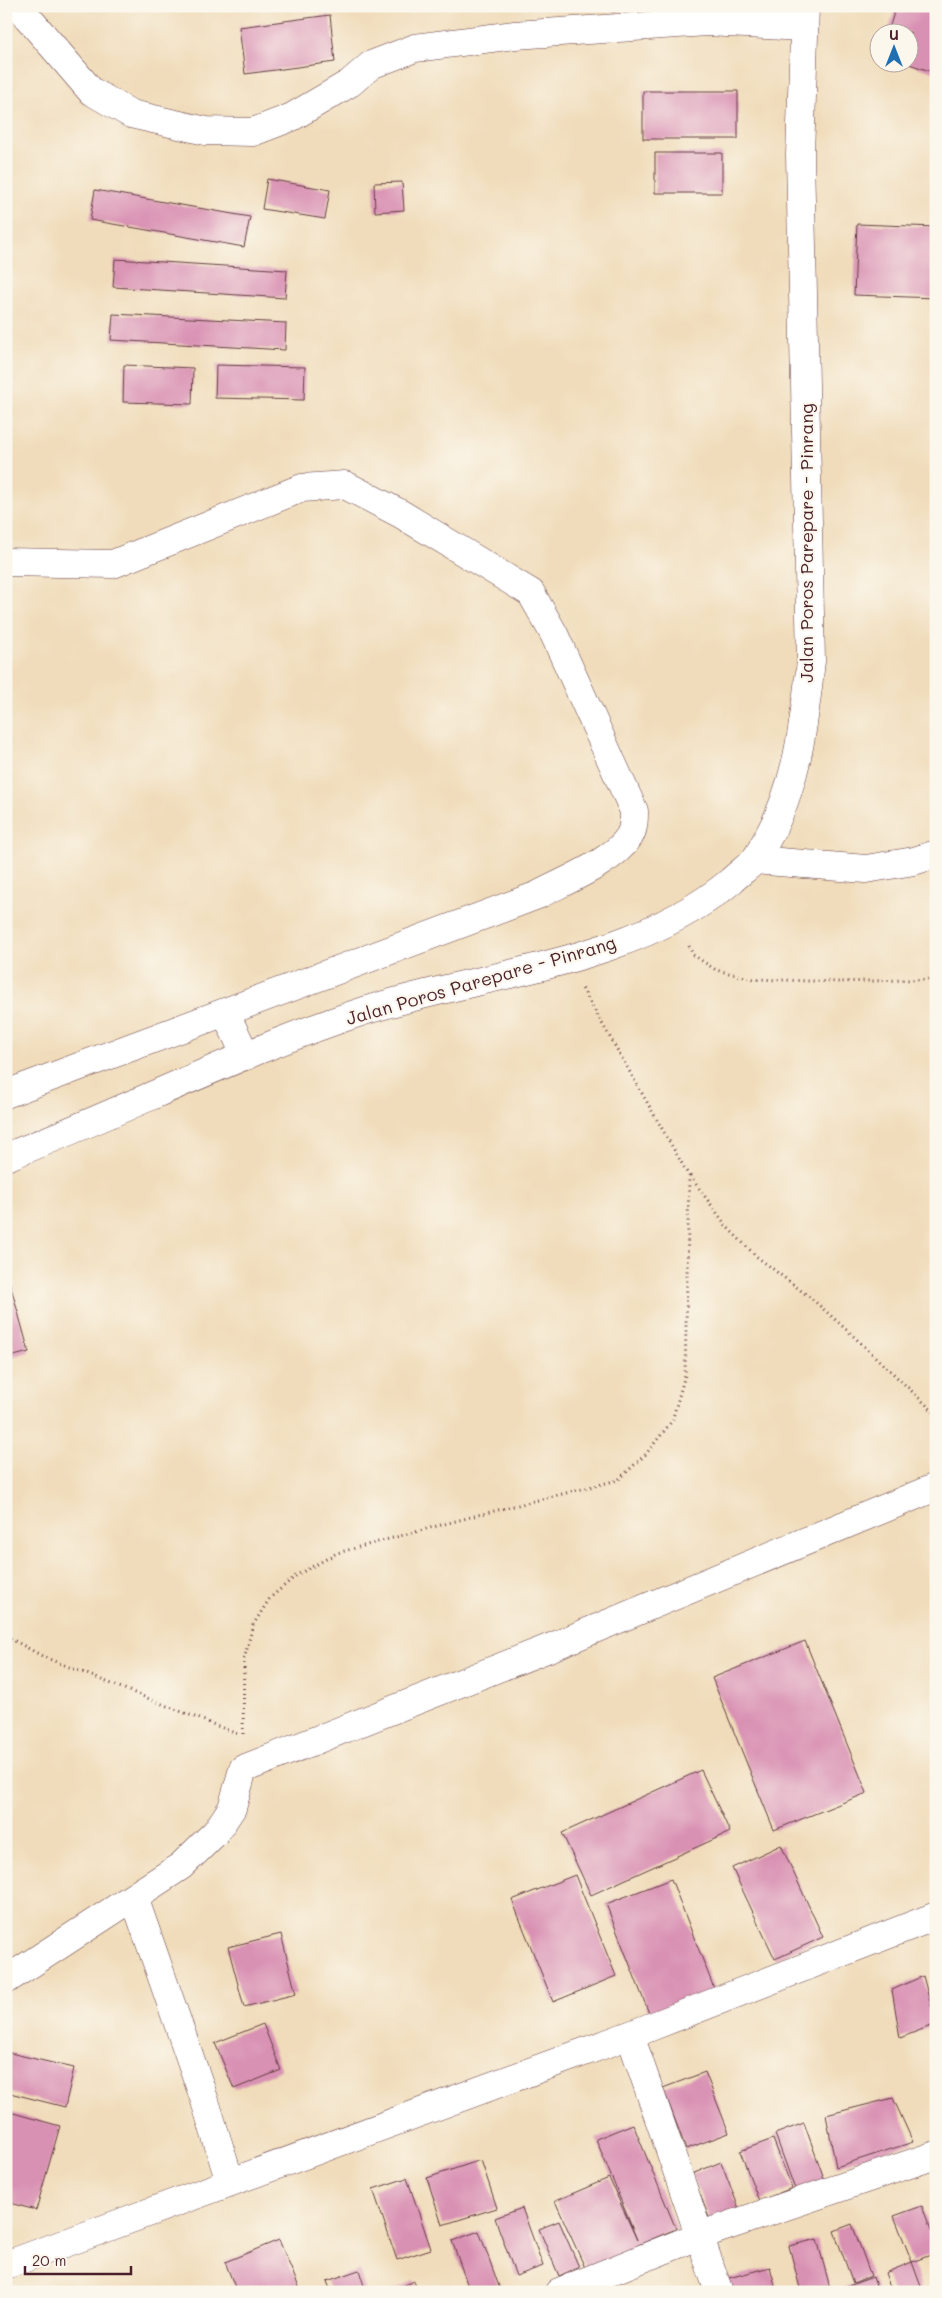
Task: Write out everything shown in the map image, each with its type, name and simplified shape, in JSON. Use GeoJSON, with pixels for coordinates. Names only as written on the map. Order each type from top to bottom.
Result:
{"type":"FeatureCollection","features":[{"type":"Feature","properties":{"kind":"main road"},"geometry":{"type":"LineString","coordinates":[[18,6],[92,91],[131,114],[215,131],[252,132],[292,117],[350,83],[371,65],[415,48],[515,35],[804,16]]}},
{"type":"Feature","properties":{"kind":"main road","name":"Jalan Poros Parepare - Pinrang"},"geometry":{"type":"LineString","coordinates":[[6,1157],[79,1129],[246,1056],[367,1010],[464,983],[565,960],[622,941],[676,918],[717,892],[755,860],[773,828],[790,785],[803,732],[811,661],[800,155],[804,16]]}},
{"type":"Feature","properties":{"kind":"main road"},"geometry":{"type":"LineString","coordinates":[[6,562],[113,564],[302,488],[345,485],[401,514],[531,593],[554,634],[634,811],[634,824],[629,837],[611,855],[538,895],[6,1094]]}},
{"type":"Feature","properties":{"kind":"main road"},"geometry":{"type":"LineString","coordinates":[[755,860],[866,870],[914,861],[936,854]]}},
{"type":"Feature","properties":{"kind":"main road"},"geometry":{"type":"LineString","coordinates":[[226,1012],[246,1056]]}},
{"type":"Feature","properties":{"kind":"main road"},"geometry":{"type":"LineString","coordinates":[[6,1980],[181,1866],[216,1832],[232,1808],[242,1769],[554,1646],[936,1487]]}},
{"type":"Feature","properties":{"kind":"main road"},"geometry":{"type":"LineString","coordinates":[[134,1897],[206,2101],[230,2182]]}},
{"type":"Feature","properties":{"kind":"main road"},"geometry":{"type":"LineString","coordinates":[[6,2265],[630,2035],[936,1916]]}},
{"type":"Feature","properties":{"kind":"main road"},"geometry":{"type":"LineString","coordinates":[[630,2035],[720,2292]]}},
{"type":"Feature","properties":{"kind":"main road"},"geometry":{"type":"LineString","coordinates":[[559,2292],[701,2235],[936,2155]]}},
{"type":"Feature","properties":{"kind":"path"},"geometry":{"type":"LineString","coordinates":[[676,918],[693,955],[716,970],[754,979],[839,982],[936,979]]}},
{"type":"Feature","properties":{"kind":"path"},"geometry":{"type":"LineString","coordinates":[[565,960],[689,1176],[728,1228],[756,1256],[812,1299],[849,1332],[936,1414]]}},
{"type":"Feature","properties":{"kind":"path"},"geometry":{"type":"LineString","coordinates":[[6,1636],[44,1657],[243,1736],[244,1660],[253,1625],[270,1598],[297,1575],[337,1553],[618,1480],[646,1454],[672,1421],[685,1375],[689,1176]]}},
{"type":"Feature","properties":{"kind":"building"},"geometry":{"type":"Polygon","coordinates":[[[611,6],[644,6],[644,7],[612,12],[611,6]]]}},
{"type":"Feature","properties":{"kind":"building"},"geometry":{"type":"Polygon","coordinates":[[[896,6],[936,6],[936,73],[920,68],[920,22],[891,22],[896,6]]]}},
{"type":"Feature","properties":{"kind":"building"},"geometry":{"type":"Polygon","coordinates":[[[330,15],[335,62],[245,74],[239,27],[330,15]]]}},
{"type":"Feature","properties":{"kind":"building"},"geometry":{"type":"Polygon","coordinates":[[[643,91],[738,91],[738,139],[643,139],[643,91]]]}},
{"type":"Feature","properties":{"kind":"building"},"geometry":{"type":"Polygon","coordinates":[[[655,153],[722,153],[722,193],[655,193],[655,153]]]}},
{"type":"Feature","properties":{"kind":"building"},"geometry":{"type":"Polygon","coordinates":[[[267,179],[330,190],[325,219],[262,209],[267,179]]]}},
{"type":"Feature","properties":{"kind":"building"},"geometry":{"type":"Polygon","coordinates":[[[402,182],[404,210],[375,212],[374,183],[402,182]]]}},
{"type":"Feature","properties":{"kind":"building"},"geometry":{"type":"Polygon","coordinates":[[[95,190],[250,217],[244,247],[90,220],[95,190]]]}},
{"type":"Feature","properties":{"kind":"building"},"geometry":{"type":"Polygon","coordinates":[[[857,224],[936,227],[936,298],[854,295],[857,224]]]}},
{"type":"Feature","properties":{"kind":"building"},"geometry":{"type":"Polygon","coordinates":[[[115,259],[287,270],[285,298],[113,287],[115,259]]]}},
{"type":"Feature","properties":{"kind":"building"},"geometry":{"type":"Polygon","coordinates":[[[113,314],[286,323],[285,350],[111,340],[113,314]]]}},
{"type":"Feature","properties":{"kind":"building"},"geometry":{"type":"Polygon","coordinates":[[[124,365],[193,368],[192,404],[123,402],[124,365]]]}},
{"type":"Feature","properties":{"kind":"building"},"geometry":{"type":"Polygon","coordinates":[[[216,365],[305,367],[304,400],[215,398],[216,365]]]}},
{"type":"Feature","properties":{"kind":"building"},"geometry":{"type":"Polygon","coordinates":[[[6,1269],[29,1352],[6,1358],[6,1269]]]}},
{"type":"Feature","properties":{"kind":"building"},"geometry":{"type":"Polygon","coordinates":[[[805,1641],[867,1793],[774,1830],[712,1678],[805,1641]]]}},
{"type":"Feature","properties":{"kind":"building"},"geometry":{"type":"Polygon","coordinates":[[[701,1770],[730,1832],[591,1895],[562,1833],[701,1770]]]}},
{"type":"Feature","properties":{"kind":"building"},"geometry":{"type":"Polygon","coordinates":[[[781,1845],[823,1937],[775,1959],[732,1868],[781,1845]]]}},
{"type":"Feature","properties":{"kind":"building"},"geometry":{"type":"Polygon","coordinates":[[[575,1875],[616,1976],[553,2002],[512,1900],[575,1875]]]}},
{"type":"Feature","properties":{"kind":"building"},"geometry":{"type":"Polygon","coordinates":[[[671,1879],[717,1996],[652,2021],[606,1904],[671,1879]]]}},
{"type":"Feature","properties":{"kind":"building"},"geometry":{"type":"Polygon","coordinates":[[[281,1934],[296,1994],[244,2007],[228,1947],[281,1934]]]}},
{"type":"Feature","properties":{"kind":"building"},"geometry":{"type":"Polygon","coordinates":[[[923,1976],[936,2024],[900,2038],[892,1990],[923,1976]]]}},
{"type":"Feature","properties":{"kind":"building"},"geometry":{"type":"Polygon","coordinates":[[[263,2024],[281,2070],[234,2089],[215,2043],[263,2024]]]}},
{"type":"Feature","properties":{"kind":"building"},"geometry":{"type":"Polygon","coordinates":[[[6,2052],[74,2068],[65,2107],[6,2092],[6,2052]]]}},
{"type":"Feature","properties":{"kind":"building"},"geometry":{"type":"Polygon","coordinates":[[[705,2072],[729,2133],[686,2149],[663,2088],[705,2072]]]}},
{"type":"Feature","properties":{"kind":"building"},"geometry":{"type":"Polygon","coordinates":[[[893,2098],[913,2142],[836,2167],[826,2115],[893,2098]]]}},
{"type":"Feature","properties":{"kind":"building"},"geometry":{"type":"Polygon","coordinates":[[[6,2111],[60,2126],[36,2210],[6,2202],[6,2111]]]}},
{"type":"Feature","properties":{"kind":"building"},"geometry":{"type":"Polygon","coordinates":[[[804,2123],[825,2181],[796,2192],[775,2134],[804,2123]]]}},
{"type":"Feature","properties":{"kind":"building"},"geometry":{"type":"Polygon","coordinates":[[[633,2124],[676,2229],[586,2270],[555,2201],[609,2178],[637,2240],[596,2139],[633,2124]]]}},
{"type":"Feature","properties":{"kind":"building"},"geometry":{"type":"Polygon","coordinates":[[[773,2139],[792,2188],[759,2201],[740,2151],[773,2139]]]}},
{"type":"Feature","properties":{"kind":"building"},"geometry":{"type":"Polygon","coordinates":[[[481,2160],[497,2208],[442,2225],[427,2178],[481,2160]]]}},
{"type":"Feature","properties":{"kind":"building"},"geometry":{"type":"Polygon","coordinates":[[[721,2162],[742,2216],[713,2228],[692,2174],[721,2162]]]}},
{"type":"Feature","properties":{"kind":"building"},"geometry":{"type":"Polygon","coordinates":[[[407,2178],[431,2249],[397,2260],[373,2189],[407,2178]]]}},
{"type":"Feature","properties":{"kind":"building"},"geometry":{"type":"Polygon","coordinates":[[[922,2206],[936,2243],[936,2253],[912,2262],[894,2216],[922,2206]]]}},
{"type":"Feature","properties":{"kind":"building"},"geometry":{"type":"Polygon","coordinates":[[[522,2208],[543,2266],[516,2276],[495,2218],[522,2208]]]}},
{"type":"Feature","properties":{"kind":"building"},"geometry":{"type":"Polygon","coordinates":[[[559,2221],[579,2267],[559,2276],[539,2229],[559,2221]]]}},
{"type":"Feature","properties":{"kind":"building"},"geometry":{"type":"Polygon","coordinates":[[[852,2224],[871,2276],[853,2283],[834,2231],[852,2224]]]}},
{"type":"Feature","properties":{"kind":"building"},"geometry":{"type":"Polygon","coordinates":[[[479,2231],[501,2292],[470,2292],[452,2241],[479,2231]]]}},
{"type":"Feature","properties":{"kind":"building"},"geometry":{"type":"Polygon","coordinates":[[[817,2239],[831,2292],[816,2292],[829,2287],[801,2292],[789,2246],[817,2239]]]}},
{"type":"Feature","properties":{"kind":"building"},"geometry":{"type":"Polygon","coordinates":[[[279,2240],[301,2292],[237,2292],[225,2262],[279,2240]]]}},
{"type":"Feature","properties":{"kind":"building"},"geometry":{"type":"Polygon","coordinates":[[[912,2262],[923,2292],[892,2292],[885,2273],[912,2262]]]}},
{"type":"Feature","properties":{"kind":"building"},"geometry":{"type":"Polygon","coordinates":[[[770,2267],[777,2292],[728,2292],[725,2279],[770,2267]]]}},
{"type":"Feature","properties":{"kind":"building"},"geometry":{"type":"Polygon","coordinates":[[[359,2270],[366,2292],[331,2292],[327,2281],[359,2270]]]}},
{"type":"Feature","properties":{"kind":"building"},"geometry":{"type":"Polygon","coordinates":[[[873,2277],[878,2292],[837,2292],[837,2290],[873,2277]]]}},
{"type":"Feature","properties":{"kind":"building"},"geometry":{"type":"Polygon","coordinates":[[[414,2281],[418,2292],[387,2292],[414,2281]]]}}]}
